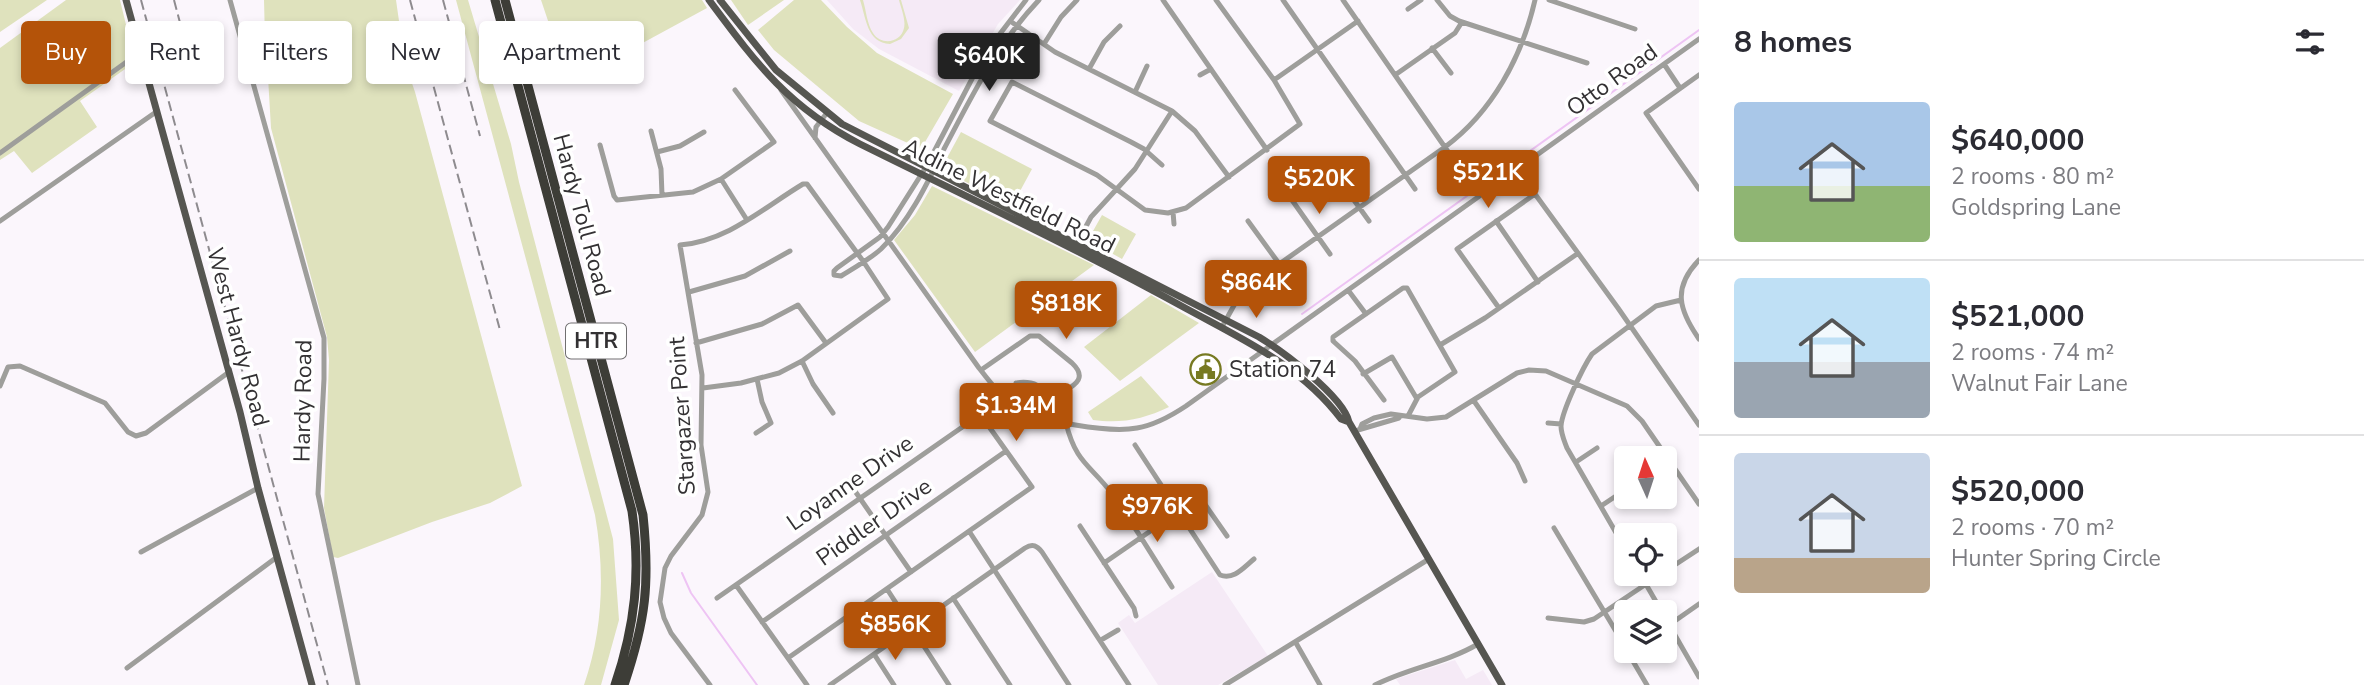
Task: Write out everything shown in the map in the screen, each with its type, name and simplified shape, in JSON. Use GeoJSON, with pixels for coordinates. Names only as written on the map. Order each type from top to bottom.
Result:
{"type":"FeatureCollection","features":[{"type":"Feature","properties":{"kind":"highway","name":"Hardy Toll Road"},"geometry":{"type":"LineString","coordinates":[[495,0],[632,511],[637,544],[635,598],[631,630],[615,685]]}},
{"type":"Feature","properties":{"kind":"highway","name":"Hardy Toll Road"},"geometry":{"type":"LineString","coordinates":[[505,0],[643,515],[647,560],[646,598],[638,643],[624,685]]}},
{"type":"Feature","properties":{"kind":"main road","name":"West Hardy Road"},"geometry":{"type":"LineString","coordinates":[[125,0],[131,21]]}},
{"type":"Feature","properties":{"kind":"main road","name":"Aldine Westfield Road"},"geometry":{"type":"LineString","coordinates":[[709,0],[778,86],[821,121],[1075,246],[1224,324],[1272,345],[1322,386],[1348,417],[1349,422]]}},
{"type":"Feature","properties":{"kind":"main road","name":"Aldine Westfield Road"},"geometry":{"type":"LineString","coordinates":[[720,0],[776,70],[862,140]]}},
{"type":"Feature","properties":{"kind":"main road"},"geometry":{"type":"LineString","coordinates":[[733,32],[741,27]]}},
{"type":"Feature","properties":{"kind":"main road","name":"West Hardy Road"},"geometry":{"type":"LineString","coordinates":[[148,84],[229,372],[312,685]]}},
{"type":"Feature","properties":{"kind":"main road","name":"Aldine Westfield Road"},"geometry":{"type":"LineString","coordinates":[[1224,324],[1302,377],[1341,419],[1357,430],[1502,685]]}},
{"type":"Feature","properties":{"kind":"street","name":"Hardy Road"},"geometry":{"type":"LineString","coordinates":[[230,0],[324,338],[318,494],[358,685]]}},
{"type":"Feature","properties":{"kind":"street"},"geometry":{"type":"LineString","coordinates":[[1032,6],[1026,0],[986,52],[966,88],[928,172],[911,210],[879,250],[841,276],[834,275],[836,268],[883,233],[928,172],[996,52],[1039,0]]}},
{"type":"Feature","properties":{"kind":"street"},"geometry":{"type":"LineString","coordinates":[[1044,44],[1061,17],[1077,0]]}},
{"type":"Feature","properties":{"kind":"street"},"geometry":{"type":"LineString","coordinates":[[1163,0],[1267,150]]}},
{"type":"Feature","properties":{"kind":"street"},"geometry":{"type":"LineString","coordinates":[[1162,165],[1146,151],[1012,82],[990,121],[1097,175],[1145,210],[1161,213],[1186,208],[1300,124],[1273,80],[1216,0]]}},
{"type":"Feature","properties":{"kind":"street"},"geometry":{"type":"LineString","coordinates":[[1283,0],[1415,189]]}},
{"type":"Feature","properties":{"kind":"street"},"geometry":{"type":"LineString","coordinates":[[1343,0],[1469,182]]}},
{"type":"Feature","properties":{"kind":"street"},"geometry":{"type":"LineString","coordinates":[[1408,9],[1421,0]]}},
{"type":"Feature","properties":{"kind":"street"},"geometry":{"type":"LineString","coordinates":[[1437,0],[1450,16],[1462,22],[1587,63]]}},
{"type":"Feature","properties":{"kind":"street"},"geometry":{"type":"LineString","coordinates":[[1224,324],[1241,294],[1258,279],[1406,175],[1469,126],[1490,102],[1508,73],[1535,0]]}},
{"type":"Feature","properties":{"kind":"street"},"geometry":{"type":"LineString","coordinates":[[1549,0],[1635,29]]}},
{"type":"Feature","properties":{"kind":"street"},"geometry":{"type":"LineString","coordinates":[[1009,20],[1044,44],[1172,111],[1195,131],[1229,177]]}},
{"type":"Feature","properties":{"kind":"street"},"geometry":{"type":"LineString","coordinates":[[1273,80],[1358,21]]}},
{"type":"Feature","properties":{"kind":"street"},"geometry":{"type":"LineString","coordinates":[[1395,75],[1455,33],[1462,22]]}},
{"type":"Feature","properties":{"kind":"street"},"geometry":{"type":"LineString","coordinates":[[1089,69],[1104,42],[1120,26]]}},
{"type":"Feature","properties":{"kind":"street","name":"Otto Road"},"geometry":{"type":"LineString","coordinates":[[1004,398],[1024,412],[1066,423],[1129,429],[1156,423],[1180,410],[1264,351],[1699,39]]}},
{"type":"Feature","properties":{"kind":"street"},"geometry":{"type":"LineString","coordinates":[[1432,48],[1451,73]]}},
{"type":"Feature","properties":{"kind":"street"},"geometry":{"type":"LineString","coordinates":[[0,153],[125,63]]}},
{"type":"Feature","properties":{"kind":"street"},"geometry":{"type":"LineString","coordinates":[[1664,64],[1680,88]]}},
{"type":"Feature","properties":{"kind":"street"},"geometry":{"type":"LineString","coordinates":[[1135,92],[1147,66]]}},
{"type":"Feature","properties":{"kind":"street"},"geometry":{"type":"LineString","coordinates":[[1200,75],[1211,69]]}},
{"type":"Feature","properties":{"kind":"street"},"geometry":{"type":"LineString","coordinates":[[1699,75],[1646,113],[1699,189]]}},
{"type":"Feature","properties":{"kind":"street"},"geometry":{"type":"LineString","coordinates":[[778,86],[981,370],[1004,398]]}},
{"type":"Feature","properties":{"kind":"street"},"geometry":{"type":"LineString","coordinates":[[966,88],[973,92]]}},
{"type":"Feature","properties":{"kind":"street"},"geometry":{"type":"LineString","coordinates":[[600,145],[617,200],[693,192],[721,179],[774,142],[735,90]]}},
{"type":"Feature","properties":{"kind":"street"},"geometry":{"type":"LineString","coordinates":[[1075,246],[1098,207],[1135,169],[1172,111]]}},
{"type":"Feature","properties":{"kind":"street"},"geometry":{"type":"LineString","coordinates":[[0,221],[156,112]]}},
{"type":"Feature","properties":{"kind":"street"},"geometry":{"type":"LineString","coordinates":[[815,138],[816,127],[827,114]]}},
{"type":"Feature","properties":{"kind":"street"},"geometry":{"type":"LineString","coordinates":[[651,131],[661,169],[662,195]]}},
{"type":"Feature","properties":{"kind":"street"},"geometry":{"type":"LineString","coordinates":[[657,152],[684,144],[704,132]]}},
{"type":"Feature","properties":{"kind":"street"},"geometry":{"type":"LineString","coordinates":[[1330,167],[1369,221]]}},
{"type":"Feature","properties":{"kind":"street"},"geometry":{"type":"LineString","coordinates":[[703,388],[779,373],[802,361],[888,299],[807,184],[747,220],[721,179]]}},
{"type":"Feature","properties":{"kind":"street"},"geometry":{"type":"LineString","coordinates":[[1287,193],[1330,254]]}},
{"type":"Feature","properties":{"kind":"street"},"geometry":{"type":"LineString","coordinates":[[1499,308],[1457,249],[1535,194],[1699,425]]}},
{"type":"Feature","properties":{"kind":"street"},"geometry":{"type":"LineString","coordinates":[[1173,212],[1174,224]]}},
{"type":"Feature","properties":{"kind":"street","name":"Stargazer Point"},"geometry":{"type":"LineString","coordinates":[[709,685],[671,633],[664,618],[660,594],[671,556],[697,523],[706,503],[707,485],[701,444],[703,388],[680,245],[714,237],[747,220]]}},
{"type":"Feature","properties":{"kind":"street"},"geometry":{"type":"LineString","coordinates":[[1248,220],[1291,280]]}},
{"type":"Feature","properties":{"kind":"street"},"geometry":{"type":"LineString","coordinates":[[1496,221],[1538,282]]}},
{"type":"Feature","properties":{"kind":"street"},"geometry":{"type":"LineString","coordinates":[[689,292],[745,276],[790,251]]}},
{"type":"Feature","properties":{"kind":"street"},"geometry":{"type":"LineString","coordinates":[[1440,345],[1577,254]]}},
{"type":"Feature","properties":{"kind":"street"},"geometry":{"type":"LineString","coordinates":[[1699,260],[1687,276],[1681,300],[1685,318],[1699,339]]}},
{"type":"Feature","properties":{"kind":"street"},"geometry":{"type":"LineString","coordinates":[[1384,400],[1354,361],[1332,340],[1405,287],[1455,372],[1417,400],[1408,416]]}},
{"type":"Feature","properties":{"kind":"street"},"geometry":{"type":"LineString","coordinates":[[1348,290],[1366,314]]}},
{"type":"Feature","properties":{"kind":"street"},"geometry":{"type":"LineString","coordinates":[[1614,528],[1563,439],[1561,424],[1592,354],[1656,306],[1681,300]]}},
{"type":"Feature","properties":{"kind":"street"},"geometry":{"type":"LineString","coordinates":[[696,343],[762,324],[798,305],[826,343]]}},
{"type":"Feature","properties":{"kind":"street"},"geometry":{"type":"LineString","coordinates":[[981,370],[1030,336],[1040,337],[1079,371],[1077,383],[1055,399],[1043,419]]}},
{"type":"Feature","properties":{"kind":"street"},"geometry":{"type":"LineString","coordinates":[[1363,374],[1391,357],[1417,400]]}},
{"type":"Feature","properties":{"kind":"street"},"geometry":{"type":"LineString","coordinates":[[802,361],[813,384],[833,413]]}},
{"type":"Feature","properties":{"kind":"street"},"geometry":{"type":"LineString","coordinates":[[0,386],[8,367],[20,366],[105,402],[128,432],[136,436],[146,433],[229,372]]}},
{"type":"Feature","properties":{"kind":"street"},"geometry":{"type":"LineString","coordinates":[[1357,430],[1400,416],[1442,418],[1474,401],[1509,376],[1525,370],[1546,371],[1621,399],[1642,421],[1696,495],[1699,504]]}},
{"type":"Feature","properties":{"kind":"street"},"geometry":{"type":"LineString","coordinates":[[756,433],[771,423],[762,402],[757,379]]}},
{"type":"Feature","properties":{"kind":"street"},"geometry":{"type":"LineString","coordinates":[[1016,383],[1038,384],[1055,399]]}},
{"type":"Feature","properties":{"kind":"street","name":"Loyanne Drive"},"geometry":{"type":"LineString","coordinates":[[717,598],[1004,398]]}},
{"type":"Feature","properties":{"kind":"street"},"geometry":{"type":"LineString","coordinates":[[1474,401],[1517,463],[1525,481]]}},
{"type":"Feature","properties":{"kind":"street"},"geometry":{"type":"LineString","coordinates":[[788,658],[1032,487],[980,414]]}},
{"type":"Feature","properties":{"kind":"street"},"geometry":{"type":"LineString","coordinates":[[1548,422],[1561,424]]}},
{"type":"Feature","properties":{"kind":"street"},"geometry":{"type":"LineString","coordinates":[[1066,423],[1073,448],[1111,492],[1172,587]]}},
{"type":"Feature","properties":{"kind":"street"},"geometry":{"type":"LineString","coordinates":[[1135,445],[1220,575],[1236,575],[1254,559]]}},
{"type":"Feature","properties":{"kind":"street"},"geometry":{"type":"LineString","coordinates":[[1576,462],[1597,448]]}},
{"type":"Feature","properties":{"kind":"street","name":"Piddler Drive"},"geometry":{"type":"LineString","coordinates":[[762,622],[1006,451]]}},
{"type":"Feature","properties":{"kind":"street"},"geometry":{"type":"LineString","coordinates":[[848,481],[911,572]]}},
{"type":"Feature","properties":{"kind":"street"},"geometry":{"type":"LineString","coordinates":[[141,552],[258,488]]}},
{"type":"Feature","properties":{"kind":"street"},"geometry":{"type":"LineString","coordinates":[[1601,506],[1614,497]]}},
{"type":"Feature","properties":{"kind":"street"},"geometry":{"type":"LineString","coordinates":[[1104,563],[1178,512],[1199,502],[1204,503],[1227,536]]}},
{"type":"Feature","properties":{"kind":"street"},"geometry":{"type":"LineString","coordinates":[[1080,526],[1134,608],[1136,616]]}},
{"type":"Feature","properties":{"kind":"street"},"geometry":{"type":"LineString","coordinates":[[1554,528],[1614,628]]}},
{"type":"Feature","properties":{"kind":"street"},"geometry":{"type":"LineString","coordinates":[[969,531],[1069,685]]}},
{"type":"Feature","properties":{"kind":"street"},"geometry":{"type":"LineString","coordinates":[[830,685],[1029,545],[1037,546],[1047,560],[1129,685]]}},
{"type":"Feature","properties":{"kind":"street"},"geometry":{"type":"LineString","coordinates":[[1677,564],[1699,549]]}},
{"type":"Feature","properties":{"kind":"street"},"geometry":{"type":"LineString","coordinates":[[127,668],[277,557]]}},
{"type":"Feature","properties":{"kind":"street"},"geometry":{"type":"LineString","coordinates":[[1225,685],[1429,559]]}},
{"type":"Feature","properties":{"kind":"street"},"geometry":{"type":"LineString","coordinates":[[736,585],[805,682],[796,685]]}},
{"type":"Feature","properties":{"kind":"street"},"geometry":{"type":"LineString","coordinates":[[1548,618],[1584,622],[1594,619],[1643,586]]}},
{"type":"Feature","properties":{"kind":"street"},"geometry":{"type":"LineString","coordinates":[[887,589],[949,685]]}},
{"type":"Feature","properties":{"kind":"street"},"geometry":{"type":"LineString","coordinates":[[953,598],[1010,685]]}},
{"type":"Feature","properties":{"kind":"street"},"geometry":{"type":"LineString","coordinates":[[1677,619],[1699,604]]}},
{"type":"Feature","properties":{"kind":"street"},"geometry":{"type":"LineString","coordinates":[[1101,640],[1118,629]]}},
{"type":"Feature","properties":{"kind":"street"},"geometry":{"type":"LineString","coordinates":[[1677,639],[1699,677]]}},
{"type":"Feature","properties":{"kind":"street"},"geometry":{"type":"LineString","coordinates":[[1296,643],[1320,685]]}},
{"type":"Feature","properties":{"kind":"street"},"geometry":{"type":"LineString","coordinates":[[1375,685],[1444,660],[1478,644]]}},
{"type":"Feature","properties":{"kind":"street"},"geometry":{"type":"LineString","coordinates":[[874,654],[894,685]]}},
{"type":"Feature","properties":{"kind":"street"},"geometry":{"type":"LineString","coordinates":[[1692,664],[1699,659]]}},
{"type":"Feature","properties":{"kind":"street"},"geometry":{"type":"LineString","coordinates":[[1634,663],[1647,685]]}},
{"type":"Feature","properties":{"kind":"shaded area"},"geometry":{"type":"Polygon","coordinates":[[[827,0],[1020,0],[998,24],[959,91],[879,49],[853,29],[827,0]]]}},
{"type":"Feature","properties":{"kind":"shaded area"},"geometry":{"type":"Polygon","coordinates":[[[1212,572],[1268,656],[1218,685],[1158,685],[1118,623],[1129,615],[1135,623],[1212,572]]]}},
{"type":"Feature","properties":{"kind":"shaded area"},"geometry":{"type":"Polygon","coordinates":[[[1455,660],[1466,679],[1483,670],[1492,685],[1400,685],[1396,679],[1455,660]]]}},
{"type":"Feature","properties":{"kind":"green space"},"geometry":{"type":"Polygon","coordinates":[[[0,0],[47,0],[0,32],[0,0]]]}},
{"type":"Feature","properties":{"kind":"green space"},"geometry":{"type":"Polygon","coordinates":[[[66,0],[120,0],[125,21],[125,69],[111,79],[111,21],[37,21],[66,0]]]}},
{"type":"Feature","properties":{"kind":"green space"},"geometry":{"type":"Polygon","coordinates":[[[264,0],[396,0],[399,21],[366,21],[366,84],[412,84],[522,486],[490,503],[338,558],[333,557],[324,508],[329,360],[327,337],[271,128],[268,84],[352,84],[352,21],[265,21],[264,0]]]}},
{"type":"Feature","properties":{"kind":"green space"},"geometry":{"type":"Polygon","coordinates":[[[456,0],[468,0],[479,37],[479,84],[493,84],[511,144],[613,539],[619,620],[601,685],[584,685],[595,643],[600,601],[600,558],[595,515],[465,33],[465,21],[462,21],[456,0]]]}},
{"type":"Feature","properties":{"kind":"green space"},"geometry":{"type":"Polygon","coordinates":[[[541,0],[702,0],[707,8],[644,42],[644,21],[548,21],[541,0]]]}},
{"type":"Feature","properties":{"kind":"green space"},"geometry":{"type":"Polygon","coordinates":[[[731,0],[784,0],[748,25],[731,0]]]}},
{"type":"Feature","properties":{"kind":"green space"},"geometry":{"type":"Polygon","coordinates":[[[794,0],[821,0],[877,53],[953,94],[921,149],[859,121],[774,50],[758,30],[794,0]]]}},
{"type":"Feature","properties":{"kind":"green space"},"geometry":{"type":"Polygon","coordinates":[[[860,0],[863,0],[873,33],[881,40],[890,41],[899,37],[904,28],[901,0],[909,28],[901,39],[890,44],[876,39],[869,28],[860,0]]]}},
{"type":"Feature","properties":{"kind":"green space"},"geometry":{"type":"Polygon","coordinates":[[[21,33],[21,84],[104,84],[80,101],[97,127],[32,173],[14,151],[0,160],[0,48],[21,33]]]}},
{"type":"Feature","properties":{"kind":"green space"},"geometry":{"type":"Polygon","coordinates":[[[961,132],[1032,169],[1012,206],[941,169],[961,132]]]}},
{"type":"Feature","properties":{"kind":"green space"},"geometry":{"type":"Polygon","coordinates":[[[932,186],[1094,265],[975,352],[894,240],[915,215],[932,186]]]}},
{"type":"Feature","properties":{"kind":"green space"},"geometry":{"type":"Polygon","coordinates":[[[1102,215],[1136,234],[1122,259],[1088,240],[1102,215]]]}},
{"type":"Feature","properties":{"kind":"green space"},"geometry":{"type":"Polygon","coordinates":[[[1151,295],[1199,323],[1120,381],[1084,347],[1151,295]]]}},
{"type":"Feature","properties":{"kind":"green space"},"geometry":{"type":"Polygon","coordinates":[[[1141,376],[1169,407],[1132,420],[1093,420],[1088,412],[1141,376]]]}},
{"type":"Feature","properties":{"kind":"waterway"},"geometry":{"type":"LineString","coordinates":[[1302,314],[1699,30]]}},
{"type":"Feature","properties":{"kind":"waterway"},"geometry":{"type":"LineString","coordinates":[[682,573],[691,593],[757,685]]}},
{"type":"Feature","properties":{"kind":"railway"},"geometry":{"type":"LineString","coordinates":[[141,0],[328,685]]}},
{"type":"Feature","properties":{"kind":"railway"},"geometry":{"type":"LineString","coordinates":[[174,0],[180,21]]}},
{"type":"Feature","properties":{"kind":"railway"},"geometry":{"type":"LineString","coordinates":[[410,0],[500,330]]}},
{"type":"Feature","properties":{"kind":"railway"},"geometry":{"type":"LineString","coordinates":[[443,0],[480,136]]}},
{"type":"Feature","properties":{"kind":"place","name":"Station 74"},"geometry":{"type":"Point","coordinates":[1206,369]}}]}
